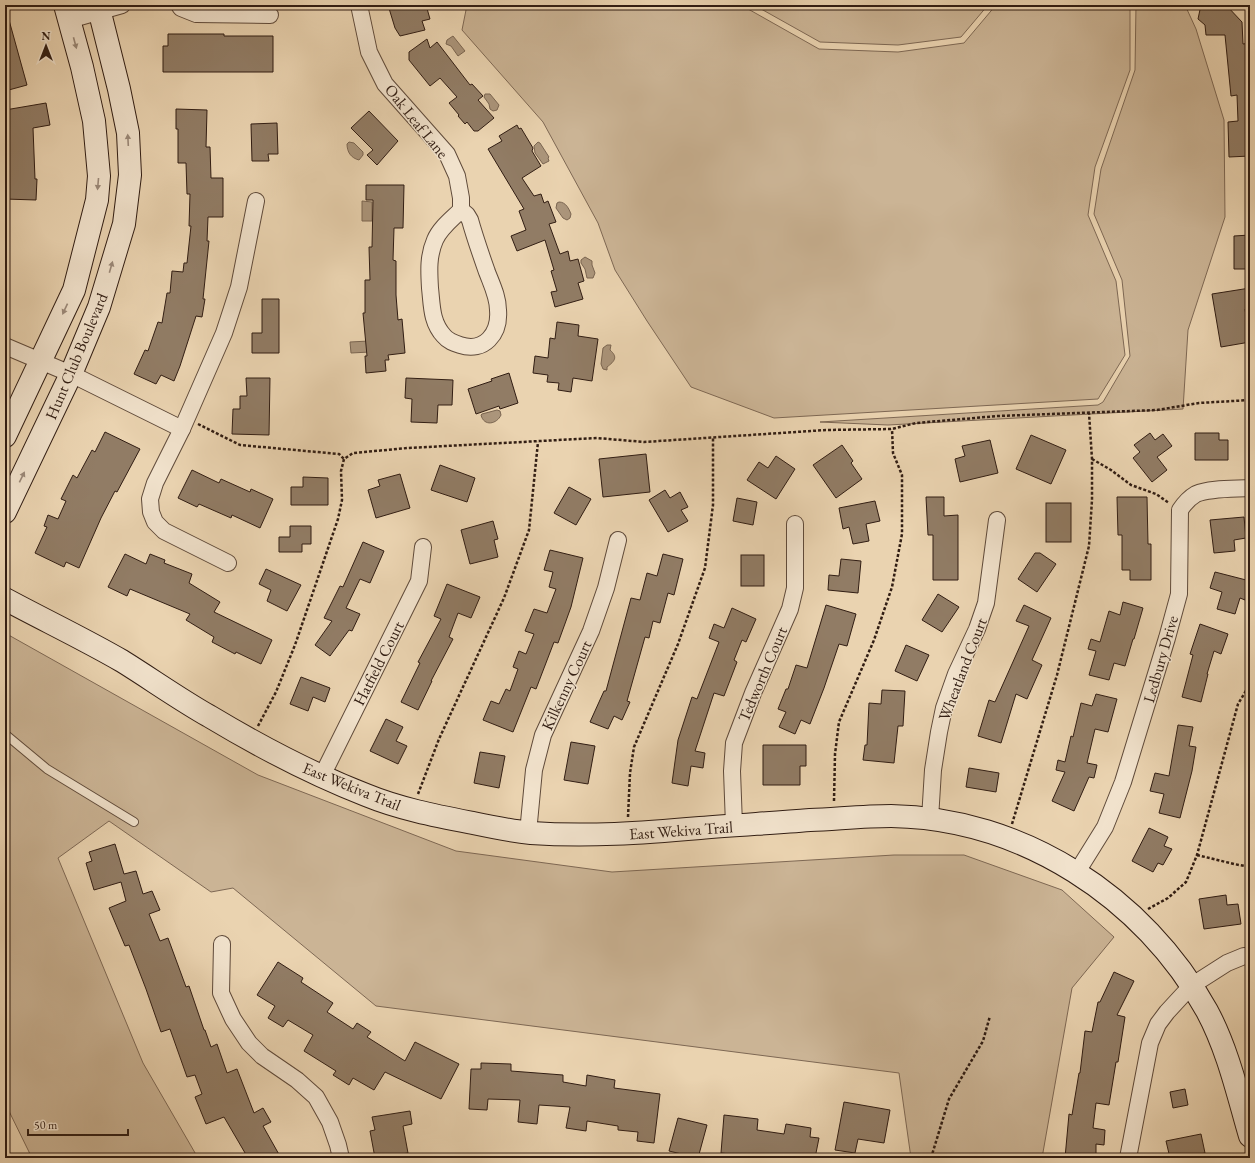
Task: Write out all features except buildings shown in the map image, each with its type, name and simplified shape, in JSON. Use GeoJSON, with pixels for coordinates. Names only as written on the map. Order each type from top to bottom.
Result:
{"type":"FeatureCollection","features":[{"type":"Feature","properties":{"kind":"street"},"geometry":{"type":"LineString","coordinates":[[67,13],[122,5]]}},
{"type":"Feature","properties":{"kind":"street"},"geometry":{"type":"LineString","coordinates":[[179,5],[181,8],[196,14],[270,15]]}},
{"type":"Feature","properties":{"kind":"street","name":"Oak Leaf Lane"},"geometry":{"type":"LineString","coordinates":[[359,5],[369,52],[385,84],[447,154],[457,176],[461,198],[461,210]]}},
{"type":"Feature","properties":{"kind":"street","name":"Hunt Club Boulevard"},"geometry":{"type":"LineString","coordinates":[[5,512],[71,374],[102,300],[124,224],[130,175],[128,133],[99,8]]}},
{"type":"Feature","properties":{"kind":"street","name":"Hunt Club Boulevard"},"geometry":{"type":"LineString","coordinates":[[5,436],[74,290],[97,200],[99,176],[94,121],[82,68],[67,13]]}},
{"type":"Feature","properties":{"kind":"street"},"geometry":{"type":"LineString","coordinates":[[228,563],[164,531],[155,522],[151,512],[150,499],[155,484],[184,424],[224,333],[238,287],[256,201]]}},
{"type":"Feature","properties":{"kind":"street"},"geometry":{"type":"LineString","coordinates":[[461,210],[470,220],[496,296],[498,318],[492,336],[488,341],[479,346],[470,348],[451,342],[444,336],[433,317],[431,305],[429,263],[431,251],[436,238],[461,210]]}},
{"type":"Feature","properties":{"kind":"street"},"geometry":{"type":"LineString","coordinates":[[5,346],[184,424]]}},
{"type":"Feature","properties":{"kind":"street"},"geometry":{"type":"LineString","coordinates":[[1180,510],[1185,502],[1196,494],[1210,491],[1250,488]]}},
{"type":"Feature","properties":{"kind":"street","name":"Ledbury Drive"},"geometry":{"type":"LineString","coordinates":[[1077,872],[1105,827],[1124,782],[1167,638],[1179,594],[1180,510]]}},
{"type":"Feature","properties":{"kind":"street","name":"Wheatland Court"},"geometry":{"type":"LineString","coordinates":[[930,819],[933,770],[944,708],[956,674],[977,629],[986,604],[997,520]]}},
{"type":"Feature","properties":{"kind":"street","name":"Tedworth Court"},"geometry":{"type":"LineString","coordinates":[[734,825],[732,771],[734,743],[752,693],[790,610],[794,588],[795,524]]}},
{"type":"Feature","properties":{"kind":"street","name":"Kilkenny Court"},"geometry":{"type":"LineString","coordinates":[[528,833],[534,770],[543,735],[591,631],[606,588],[618,540]]}},
{"type":"Feature","properties":{"kind":"street","name":"Hatfield Court"},"geometry":{"type":"LineString","coordinates":[[322,776],[419,581],[423,547]]}},
{"type":"Feature","properties":{"kind":"street","name":"East Wekiva Trail"},"geometry":{"type":"LineString","coordinates":[[5,599],[120,661],[208,716],[286,759],[369,797],[412,810],[528,833],[589,835],[628,834],[734,825],[890,816],[930,819],[1008,838],[1038,851],[1077,872],[1114,899],[1134,916],[1170,957],[1209,1014],[1233,1077],[1250,1136]]}},
{"type":"Feature","properties":{"kind":"street"},"geometry":{"type":"LineString","coordinates":[[222,944],[221,992],[233,1019],[249,1043],[262,1056],[297,1080],[316,1097],[330,1122],[341,1158]]}},
{"type":"Feature","properties":{"kind":"street"},"geometry":{"type":"LineString","coordinates":[[1128,1158],[1150,1043],[1158,1024],[1191,986],[1226,963],[1244,956],[1250,956]]}},
{"type":"Feature","properties":{"kind":"lane"},"geometry":{"type":"LineString","coordinates":[[5,734],[47,769],[134,822]]}},
{"type":"Feature","properties":{"kind":"path"},"geometry":{"type":"LineString","coordinates":[[250,739],[276,692],[295,645],[338,519],[342,500],[341,471],[344,459],[353,453],[408,448],[597,438],[644,442],[826,430],[892,429],[916,423],[998,416],[1157,410],[1199,403],[1250,400]]}},
{"type":"Feature","properties":{"kind":"path"},"geometry":{"type":"LineString","coordinates":[[1008,838],[1057,675],[1089,546],[1092,500],[1090,413]]}},
{"type":"Feature","properties":{"kind":"path"},"geometry":{"type":"LineString","coordinates":[[184,424],[240,445],[339,454],[344,459]]}},
{"type":"Feature","properties":{"kind":"path"},"geometry":{"type":"LineString","coordinates":[[834,819],[835,754],[839,722],[874,640],[892,587],[902,534],[902,475],[892,453],[892,429]]}},
{"type":"Feature","properties":{"kind":"path"},"geometry":{"type":"LineString","coordinates":[[628,834],[630,773],[634,747],[678,644],[705,568],[714,505],[714,438]]}},
{"type":"Feature","properties":{"kind":"path"},"geometry":{"type":"LineString","coordinates":[[412,810],[439,739],[504,598],[529,530],[538,442]]}},
{"type":"Feature","properties":{"kind":"path"},"geometry":{"type":"LineString","coordinates":[[1092,459],[1111,470],[1131,485],[1156,494],[1180,510]]}},
{"type":"Feature","properties":{"kind":"path"},"geometry":{"type":"LineString","coordinates":[[1250,654],[1250,680]]}},
{"type":"Feature","properties":{"kind":"path"},"geometry":{"type":"LineString","coordinates":[[1134,916],[1168,898],[1186,882],[1197,855],[1238,704],[1250,684]]}},
{"type":"Feature","properties":{"kind":"path"},"geometry":{"type":"LineString","coordinates":[[1197,855],[1250,867]]}},
{"type":"Feature","properties":{"kind":"path"},"geometry":{"type":"LineString","coordinates":[[931,1158],[949,1100],[983,1041],[990,1016]]}},
{"type":"Feature","properties":{"kind":"shaded area"},"geometry":{"type":"Polygon","coordinates":[[[467,5],[741,5],[819,49],[898,52],[964,43],[996,5],[1130,5],[1130,70],[1095,167],[1088,215],[1116,281],[1125,355],[1098,399],[774,418],[691,387],[615,270],[598,223],[543,122],[462,30],[467,5]]]}},
{"type":"Feature","properties":{"kind":"shaded area"},"geometry":{"type":"Polygon","coordinates":[[[754,5],[988,5],[961,37],[898,45],[820,42],[754,5]]]}},
{"type":"Feature","properties":{"kind":"shaded area"},"geometry":{"type":"Polygon","coordinates":[[[1136,5],[1185,5],[1196,29],[1224,120],[1225,217],[1188,330],[1183,409],[888,425],[820,422],[1098,405],[1103,402],[1130,356],[1122,280],[1094,214],[1101,169],[1135,70],[1136,5]]]}},
{"type":"Feature","properties":{"kind":"shaded area"},"geometry":{"type":"Polygon","coordinates":[[[453,36],[465,51],[458,56],[451,46],[446,44],[447,40],[453,36]]]}},
{"type":"Feature","properties":{"kind":"shaded area"},"geometry":{"type":"Polygon","coordinates":[[[485,94],[490,94],[499,105],[497,110],[493,111],[490,109],[489,104],[484,97],[485,94]]]}},
{"type":"Feature","properties":{"kind":"shaded area"},"geometry":{"type":"Polygon","coordinates":[[[349,142],[354,143],[363,152],[363,155],[359,160],[354,158],[349,152],[347,144],[349,142]]]}},
{"type":"Feature","properties":{"kind":"shaded area"},"geometry":{"type":"Polygon","coordinates":[[[538,142],[549,157],[549,161],[543,164],[535,153],[534,146],[538,142]]]}},
{"type":"Feature","properties":{"kind":"shaded area"},"geometry":{"type":"Polygon","coordinates":[[[362,201],[372,202],[372,221],[362,221],[362,201]]]}},
{"type":"Feature","properties":{"kind":"shaded area"},"geometry":{"type":"Polygon","coordinates":[[[559,202],[565,204],[571,214],[570,218],[567,220],[563,218],[556,208],[557,203],[559,202]]]}},
{"type":"Feature","properties":{"kind":"shaded area"},"geometry":{"type":"Polygon","coordinates":[[[585,257],[592,261],[595,273],[593,278],[587,278],[585,269],[581,263],[581,260],[585,257]]]}},
{"type":"Feature","properties":{"kind":"shaded area"},"geometry":{"type":"Polygon","coordinates":[[[369,341],[370,352],[351,353],[350,342],[369,341]]]}},
{"type":"Feature","properties":{"kind":"shaded area"},"geometry":{"type":"Polygon","coordinates":[[[607,345],[611,345],[610,350],[615,357],[614,361],[607,367],[607,370],[603,369],[601,364],[603,348],[607,345]]]}},
{"type":"Feature","properties":{"kind":"shaded area"},"geometry":{"type":"Polygon","coordinates":[[[497,410],[500,411],[501,415],[497,420],[491,423],[485,421],[481,415],[482,414],[497,410]]]}},
{"type":"Feature","properties":{"kind":"shaded area"},"geometry":{"type":"Polygon","coordinates":[[[5,633],[258,775],[456,851],[612,872],[894,855],[964,855],[1062,890],[1114,937],[1072,988],[1042,1158],[911,1158],[899,1073],[376,1006],[233,888],[211,892],[109,821],[58,858],[143,1063],[198,1158],[32,1158],[5,1103],[5,633]]]}}]}
